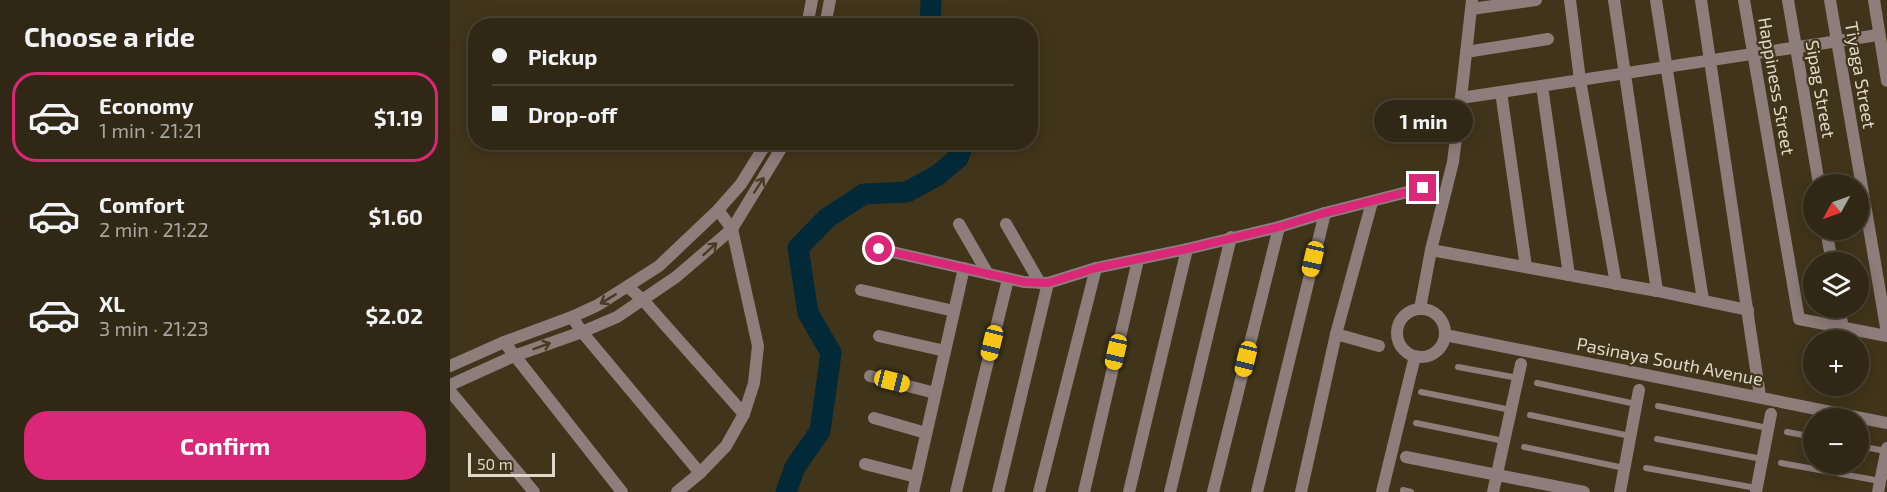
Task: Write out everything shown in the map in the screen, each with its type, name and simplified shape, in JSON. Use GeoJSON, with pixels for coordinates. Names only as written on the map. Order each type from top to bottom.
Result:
{"type":"FeatureCollection","features":[{"type":"Feature","properties":{"kind":"street"},"geometry":{"type":"LineString","coordinates":[[809,18],[812,0]]}},
{"type":"Feature","properties":{"kind":"street"},"geometry":{"type":"LineString","coordinates":[[827,18],[830,0]]}},
{"type":"Feature","properties":{"kind":"street"},"geometry":{"type":"LineString","coordinates":[[1420,309],[1431,250],[1453,162],[1472,5],[1536,0]]}},
{"type":"Feature","properties":{"kind":"street"},"geometry":{"type":"LineString","coordinates":[[1570,0],[1580,80],[1616,284]]}},
{"type":"Feature","properties":{"kind":"street"},"geometry":{"type":"LineString","coordinates":[[1614,0],[1657,291]]}},
{"type":"Feature","properties":{"kind":"street"},"geometry":{"type":"LineString","coordinates":[[1656,0],[1703,300]]}},
{"type":"Feature","properties":{"kind":"street"},"geometry":{"type":"LineString","coordinates":[[1701,0],[1760,396]]}},
{"type":"Feature","properties":{"kind":"street","name":"Happiness Street"},"geometry":{"type":"LineString","coordinates":[[1744,0],[1799,319],[1843,328]]}},
{"type":"Feature","properties":{"kind":"street","name":"Sipag Street"},"geometry":{"type":"LineString","coordinates":[[1788,0],[1817,174]]}},
{"type":"Feature","properties":{"kind":"street","name":"Tiyaga Street"},"geometry":{"type":"LineString","coordinates":[[1830,0],[1887,335]]}},
{"type":"Feature","properties":{"kind":"street"},"geometry":{"type":"LineString","coordinates":[[1874,0],[1887,81]]}},
{"type":"Feature","properties":{"kind":"street"},"geometry":{"type":"LineString","coordinates":[[1461,98],[1878,35]]}},
{"type":"Feature","properties":{"kind":"street"},"geometry":{"type":"LineString","coordinates":[[1466,52],[1548,39]]}},
{"type":"Feature","properties":{"kind":"street"},"geometry":{"type":"LineString","coordinates":[[1542,86],[1569,275]]}},
{"type":"Feature","properties":{"kind":"street"},"geometry":{"type":"LineString","coordinates":[[1501,92],[1526,267]]}},
{"type":"Feature","properties":{"kind":"street"},"geometry":{"type":"LineString","coordinates":[[450,366],[598,305],[659,266],[718,210],[741,184],[762,150]]}},
{"type":"Feature","properties":{"kind":"street"},"geometry":{"type":"LineString","coordinates":[[450,385],[514,356],[582,332],[617,316],[676,277],[732,229],[780,150]]}},
{"type":"Feature","properties":{"kind":"street"},"geometry":{"type":"LineString","coordinates":[[879,249],[1008,279],[1044,283],[1096,268],[1279,227],[1423,188]]}},
{"type":"Feature","properties":{"kind":"street"},"geometry":{"type":"LineString","coordinates":[[1301,492],[1336,334],[1372,202]]}},
{"type":"Feature","properties":{"kind":"street"},"geometry":{"type":"LineString","coordinates":[[677,492],[700,473],[726,446],[744,414],[754,383],[758,346],[732,229],[718,210]]}},
{"type":"Feature","properties":{"kind":"street"},"geometry":{"type":"LineString","coordinates":[[1257,492],[1325,213]]}},
{"type":"Feature","properties":{"kind":"street"},"geometry":{"type":"LineString","coordinates":[[959,224],[988,274]]}},
{"type":"Feature","properties":{"kind":"street"},"geometry":{"type":"LineString","coordinates":[[998,492],[1044,283],[1006,224]]}},
{"type":"Feature","properties":{"kind":"street"},"geometry":{"type":"LineString","coordinates":[[1213,492],[1279,227]]}},
{"type":"Feature","properties":{"kind":"street"},"geometry":{"type":"LineString","coordinates":[[1170,492],[1231,237]]}},
{"type":"Feature","properties":{"kind":"street"},"geometry":{"type":"LineString","coordinates":[[1129,492],[1187,249]]}},
{"type":"Feature","properties":{"kind":"street"},"geometry":{"type":"LineString","coordinates":[[1431,250],[1748,310]]}},
{"type":"Feature","properties":{"kind":"street"},"geometry":{"type":"LineString","coordinates":[[1084,492],[1138,260]]}},
{"type":"Feature","properties":{"kind":"street"},"geometry":{"type":"LineString","coordinates":[[913,492],[964,268]]}},
{"type":"Feature","properties":{"kind":"street"},"geometry":{"type":"LineString","coordinates":[[1040,492],[1096,268]]}},
{"type":"Feature","properties":{"kind":"street"},"geometry":{"type":"LineString","coordinates":[[956,492],[1008,279]]}},
{"type":"Feature","properties":{"kind":"street"},"geometry":{"type":"LineString","coordinates":[[628,287],[643,300],[744,414]]}},
{"type":"Feature","properties":{"kind":"street"},"geometry":{"type":"LineString","coordinates":[[861,290],[954,311]]}},
{"type":"Feature","properties":{"kind":"street"},"geometry":{"type":"LineString","coordinates":[[1414,309],[1426,309],[1437,315],[1444,325],[1445,335],[1436,351],[1426,356],[1415,356],[1402,347],[1397,332],[1404,316],[1414,309]]}},
{"type":"Feature","properties":{"kind":"street"},"geometry":{"type":"LineString","coordinates":[[572,317],[700,473]]}},
{"type":"Feature","properties":{"kind":"street"},"geometry":{"type":"LineString","coordinates":[[1841,318],[1843,328],[1887,335]]}},
{"type":"Feature","properties":{"kind":"street"},"geometry":{"type":"LineString","coordinates":[[1336,334],[1379,346]]}},
{"type":"Feature","properties":{"kind":"street","name":"Pasinaya South Avenue"},"geometry":{"type":"LineString","coordinates":[[1445,335],[1887,423]]}},
{"type":"Feature","properties":{"kind":"street"},"geometry":{"type":"LineString","coordinates":[[879,336],[945,351]]}},
{"type":"Feature","properties":{"kind":"street"},"geometry":{"type":"LineString","coordinates":[[504,342],[622,492]]}},
{"type":"Feature","properties":{"kind":"street"},"geometry":{"type":"LineString","coordinates":[[1382,492],[1415,356]]}},
{"type":"Feature","properties":{"kind":"street"},"geometry":{"type":"LineString","coordinates":[[1494,492],[1521,364]]}},
{"type":"Feature","properties":{"kind":"street"},"geometry":{"type":"LineString","coordinates":[[870,376],[935,393]]}},
{"type":"Feature","properties":{"kind":"street"},"geometry":{"type":"LineString","coordinates":[[1620,492],[1639,390]]}},
{"type":"Feature","properties":{"kind":"street"},"geometry":{"type":"LineString","coordinates":[[450,391],[534,492]]}},
{"type":"Feature","properties":{"kind":"street"},"geometry":{"type":"LineString","coordinates":[[1756,490],[1771,414]]}},
{"type":"Feature","properties":{"kind":"street"},"geometry":{"type":"LineString","coordinates":[[874,418],[926,433]]}},
{"type":"Feature","properties":{"kind":"street"},"geometry":{"type":"LineString","coordinates":[[1879,487],[1887,449]]}},
{"type":"Feature","properties":{"kind":"street"},"geometry":{"type":"LineString","coordinates":[[1406,457],[1584,492]]}},
{"type":"Feature","properties":{"kind":"street"},"geometry":{"type":"LineString","coordinates":[[864,464],[916,477]]}},
{"type":"Feature","properties":{"kind":"lane"},"geometry":{"type":"LineString","coordinates":[[1458,367],[1518,378]]}},
{"type":"Feature","properties":{"kind":"lane"},"geometry":{"type":"LineString","coordinates":[[1537,383],[1636,404]]}},
{"type":"Feature","properties":{"kind":"lane"},"geometry":{"type":"LineString","coordinates":[[1421,392],[1511,410]]}},
{"type":"Feature","properties":{"kind":"lane"},"geometry":{"type":"LineString","coordinates":[[1658,406],[1768,428]]}},
{"type":"Feature","properties":{"kind":"lane"},"geometry":{"type":"LineString","coordinates":[[1530,415],[1630,436]]}},
{"type":"Feature","properties":{"kind":"lane"},"geometry":{"type":"LineString","coordinates":[[1416,423],[1504,441]]}},
{"type":"Feature","properties":{"kind":"lane"},"geometry":{"type":"LineString","coordinates":[[1787,432],[1803,435]]}},
{"type":"Feature","properties":{"kind":"lane"},"geometry":{"type":"LineString","coordinates":[[1656,439],[1762,459]]}},
{"type":"Feature","properties":{"kind":"lane"},"geometry":{"type":"LineString","coordinates":[[1524,447],[1624,468]]}},
{"type":"Feature","properties":{"kind":"lane"},"geometry":{"type":"LineString","coordinates":[[1869,447],[1887,449]]}},
{"type":"Feature","properties":{"kind":"lane"},"geometry":{"type":"LineString","coordinates":[[1781,463],[1879,487]]}},
{"type":"Feature","properties":{"kind":"lane"},"geometry":{"type":"LineString","coordinates":[[1646,468],[1756,490]]}},
{"type":"Feature","properties":{"kind":"lane"},"geometry":{"type":"LineString","coordinates":[[1403,490],[1411,492]]}},
{"type":"Feature","properties":{"kind":"waterway"},"geometry":{"type":"LineString","coordinates":[[930,18],[931,0]]}},
{"type":"Feature","properties":{"kind":"waterway"},"geometry":{"type":"LineString","coordinates":[[786,492],[795,467],[820,431],[831,353],[808,313],[798,248],[827,218],[864,194],[907,192],[938,175],[958,158],[961,150]]}},
{"type":"Feature","properties":{"kind":"route"},"geometry":{"type":"LineString","coordinates":[[879,249],[1024,282],[1048,283],[1096,268],[1279,227],[1423,188]]}}]}
